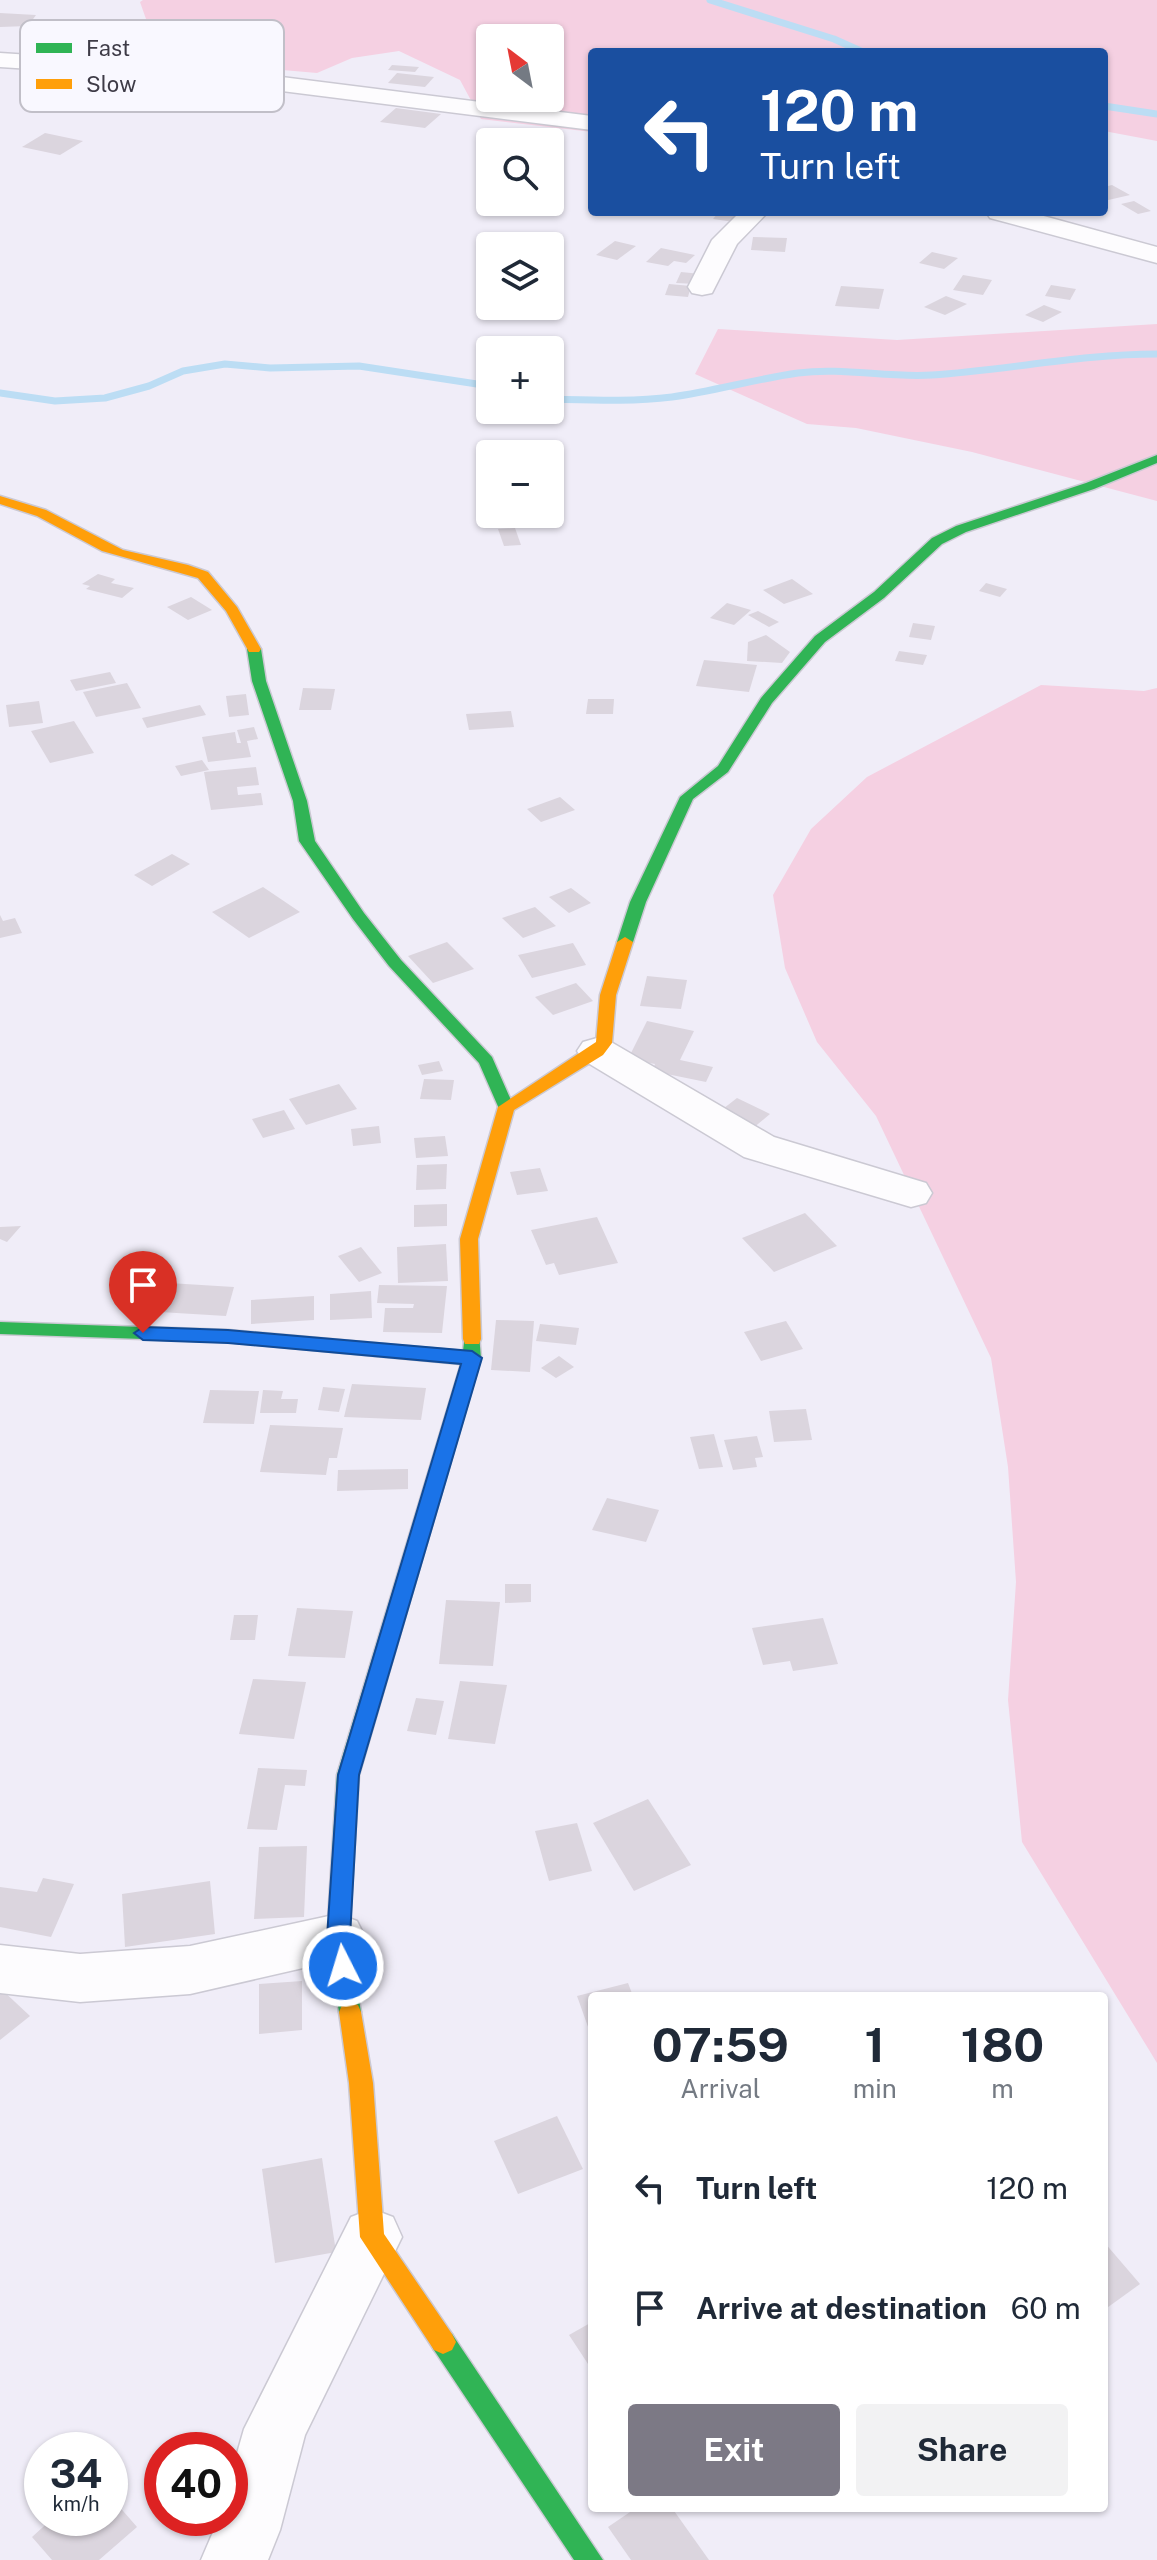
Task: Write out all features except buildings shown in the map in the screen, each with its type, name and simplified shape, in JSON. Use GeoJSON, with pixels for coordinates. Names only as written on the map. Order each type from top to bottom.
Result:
{"type":"FeatureCollection","features":[{"type":"Feature","properties":{"kind":"street"},"geometry":{"type":"LineString","coordinates":[[0,60],[20,61]]}},
{"type":"Feature","properties":{"kind":"street"},"geometry":{"type":"LineString","coordinates":[[284,84],[588,122]]}},
{"type":"Feature","properties":{"kind":"street"},"geometry":{"type":"LineString","coordinates":[[702,287],[725,240],[751,216]]}},
{"type":"Feature","properties":{"kind":"street"},"geometry":{"type":"LineString","coordinates":[[1014,216],[1157,255]]}},
{"type":"Feature","properties":{"kind":"street"},"geometry":{"type":"LineString","coordinates":[[506,1107],[597,1051],[604,1043],[608,995],[638,902],[687,797],[723,769],[766,701],[820,639],[879,595],[937,541],[961,529],[1090,486],[1157,459]]}},
{"type":"Feature","properties":{"kind":"street"},"geometry":{"type":"LineString","coordinates":[[0,500],[32,509],[90,542],[117,553],[204,575],[224,595],[227,607],[253,640],[259,681],[300,801],[307,841],[358,916],[395,963],[486,1061],[506,1107],[469,1239],[472,1358],[348,1775],[338,1937],[361,2083],[372,2237],[590,2560]]}},
{"type":"Feature","properties":{"kind":"street"},"geometry":{"type":"LineString","coordinates":[[597,1051],[759,1147],[911,1193]]}},
{"type":"Feature","properties":{"kind":"street"},"geometry":{"type":"LineString","coordinates":[[0,1328],[228,1336],[472,1358]]}},
{"type":"Feature","properties":{"kind":"street"},"geometry":{"type":"LineString","coordinates":[[0,1969],[80,1978],[190,1970],[338,1937]]}},
{"type":"Feature","properties":{"kind":"street"},"geometry":{"type":"LineString","coordinates":[[234,2560],[248,2530],[275,2429],[372,2237]]}},
{"type":"Feature","properties":{"kind":"shaded area"},"geometry":{"type":"Polygon","coordinates":[[[143,0],[1157,0],[1157,141],[1108,132],[1108,48],[588,48],[588,132],[481,119],[477,112],[564,112],[564,24],[476,24],[476,110],[460,80],[399,51],[352,58],[317,73],[284,70],[284,20],[148,20],[140,2],[143,0]]]}},
{"type":"Feature","properties":{"kind":"shaded area"},"geometry":{"type":"Polygon","coordinates":[[[1157,324],[1157,501],[972,452],[856,428],[807,424],[695,374],[718,329],[897,340],[1157,324]]]}},
{"type":"Feature","properties":{"kind":"shaded area"},"geometry":{"type":"Polygon","coordinates":[[[1041,685],[1144,691],[1157,688],[1157,2063],[1022,1842],[1008,1700],[1016,1582],[1008,1467],[991,1358],[876,1116],[817,1042],[785,968],[773,895],[811,829],[867,777],[1041,685]]]}},
{"type":"Feature","properties":{"kind":"waterway"},"geometry":{"type":"LineString","coordinates":[[710,0],[854,48]]}},
{"type":"Feature","properties":{"kind":"waterway"},"geometry":{"type":"LineString","coordinates":[[1108,107],[1157,114]]}},
{"type":"Feature","properties":{"kind":"waterway"},"geometry":{"type":"LineString","coordinates":[[564,399],[672,397],[815,371],[932,375],[1157,354]]}},
{"type":"Feature","properties":{"kind":"waterway"},"geometry":{"type":"LineString","coordinates":[[0,393],[55,401],[105,398],[149,386],[183,371],[225,364],[270,368],[359,366],[476,384]]}},
{"type":"Feature","properties":{"kind":"traffic: fast"},"geometry":{"type":"LineString","coordinates":[[625,942],[638,902],[687,797],[723,769],[766,701],[820,639],[879,595],[937,541],[961,529],[1090,486],[1157,459]]}},
{"type":"Feature","properties":{"kind":"traffic: fast"},"geometry":{"type":"LineString","coordinates":[[254,649],[259,681],[300,801],[307,841],[358,916],[395,963],[486,1061],[506,1107]]}},
{"type":"Feature","properties":{"kind":"traffic: fast"},"geometry":{"type":"LineString","coordinates":[[0,1328],[228,1336],[472,1358],[472,1339]]}},
{"type":"Feature","properties":{"kind":"traffic: fast"},"geometry":{"type":"LineString","coordinates":[[350,2012],[338,1937],[348,1775],[472,1358]]}},
{"type":"Feature","properties":{"kind":"traffic: fast"},"geometry":{"type":"LineString","coordinates":[[443,2342],[590,2560]]}},
{"type":"Feature","properties":{"kind":"traffic: slow"},"geometry":{"type":"LineString","coordinates":[[0,500],[41,513],[106,549],[203,575],[232,610],[254,649]]}},
{"type":"Feature","properties":{"kind":"traffic: slow"},"geometry":{"type":"LineString","coordinates":[[472,1339],[469,1239],[506,1107],[597,1051],[604,1043],[608,995],[625,942]]}},
{"type":"Feature","properties":{"kind":"traffic: slow"},"geometry":{"type":"LineString","coordinates":[[350,2012],[361,2083],[372,2237],[443,2342]]}},
{"type":"Feature","properties":{"kind":"route"},"geometry":{"type":"LineString","coordinates":[[143,1333],[228,1336],[472,1358],[348,1775],[338,1937],[343,1966]]}}]}
